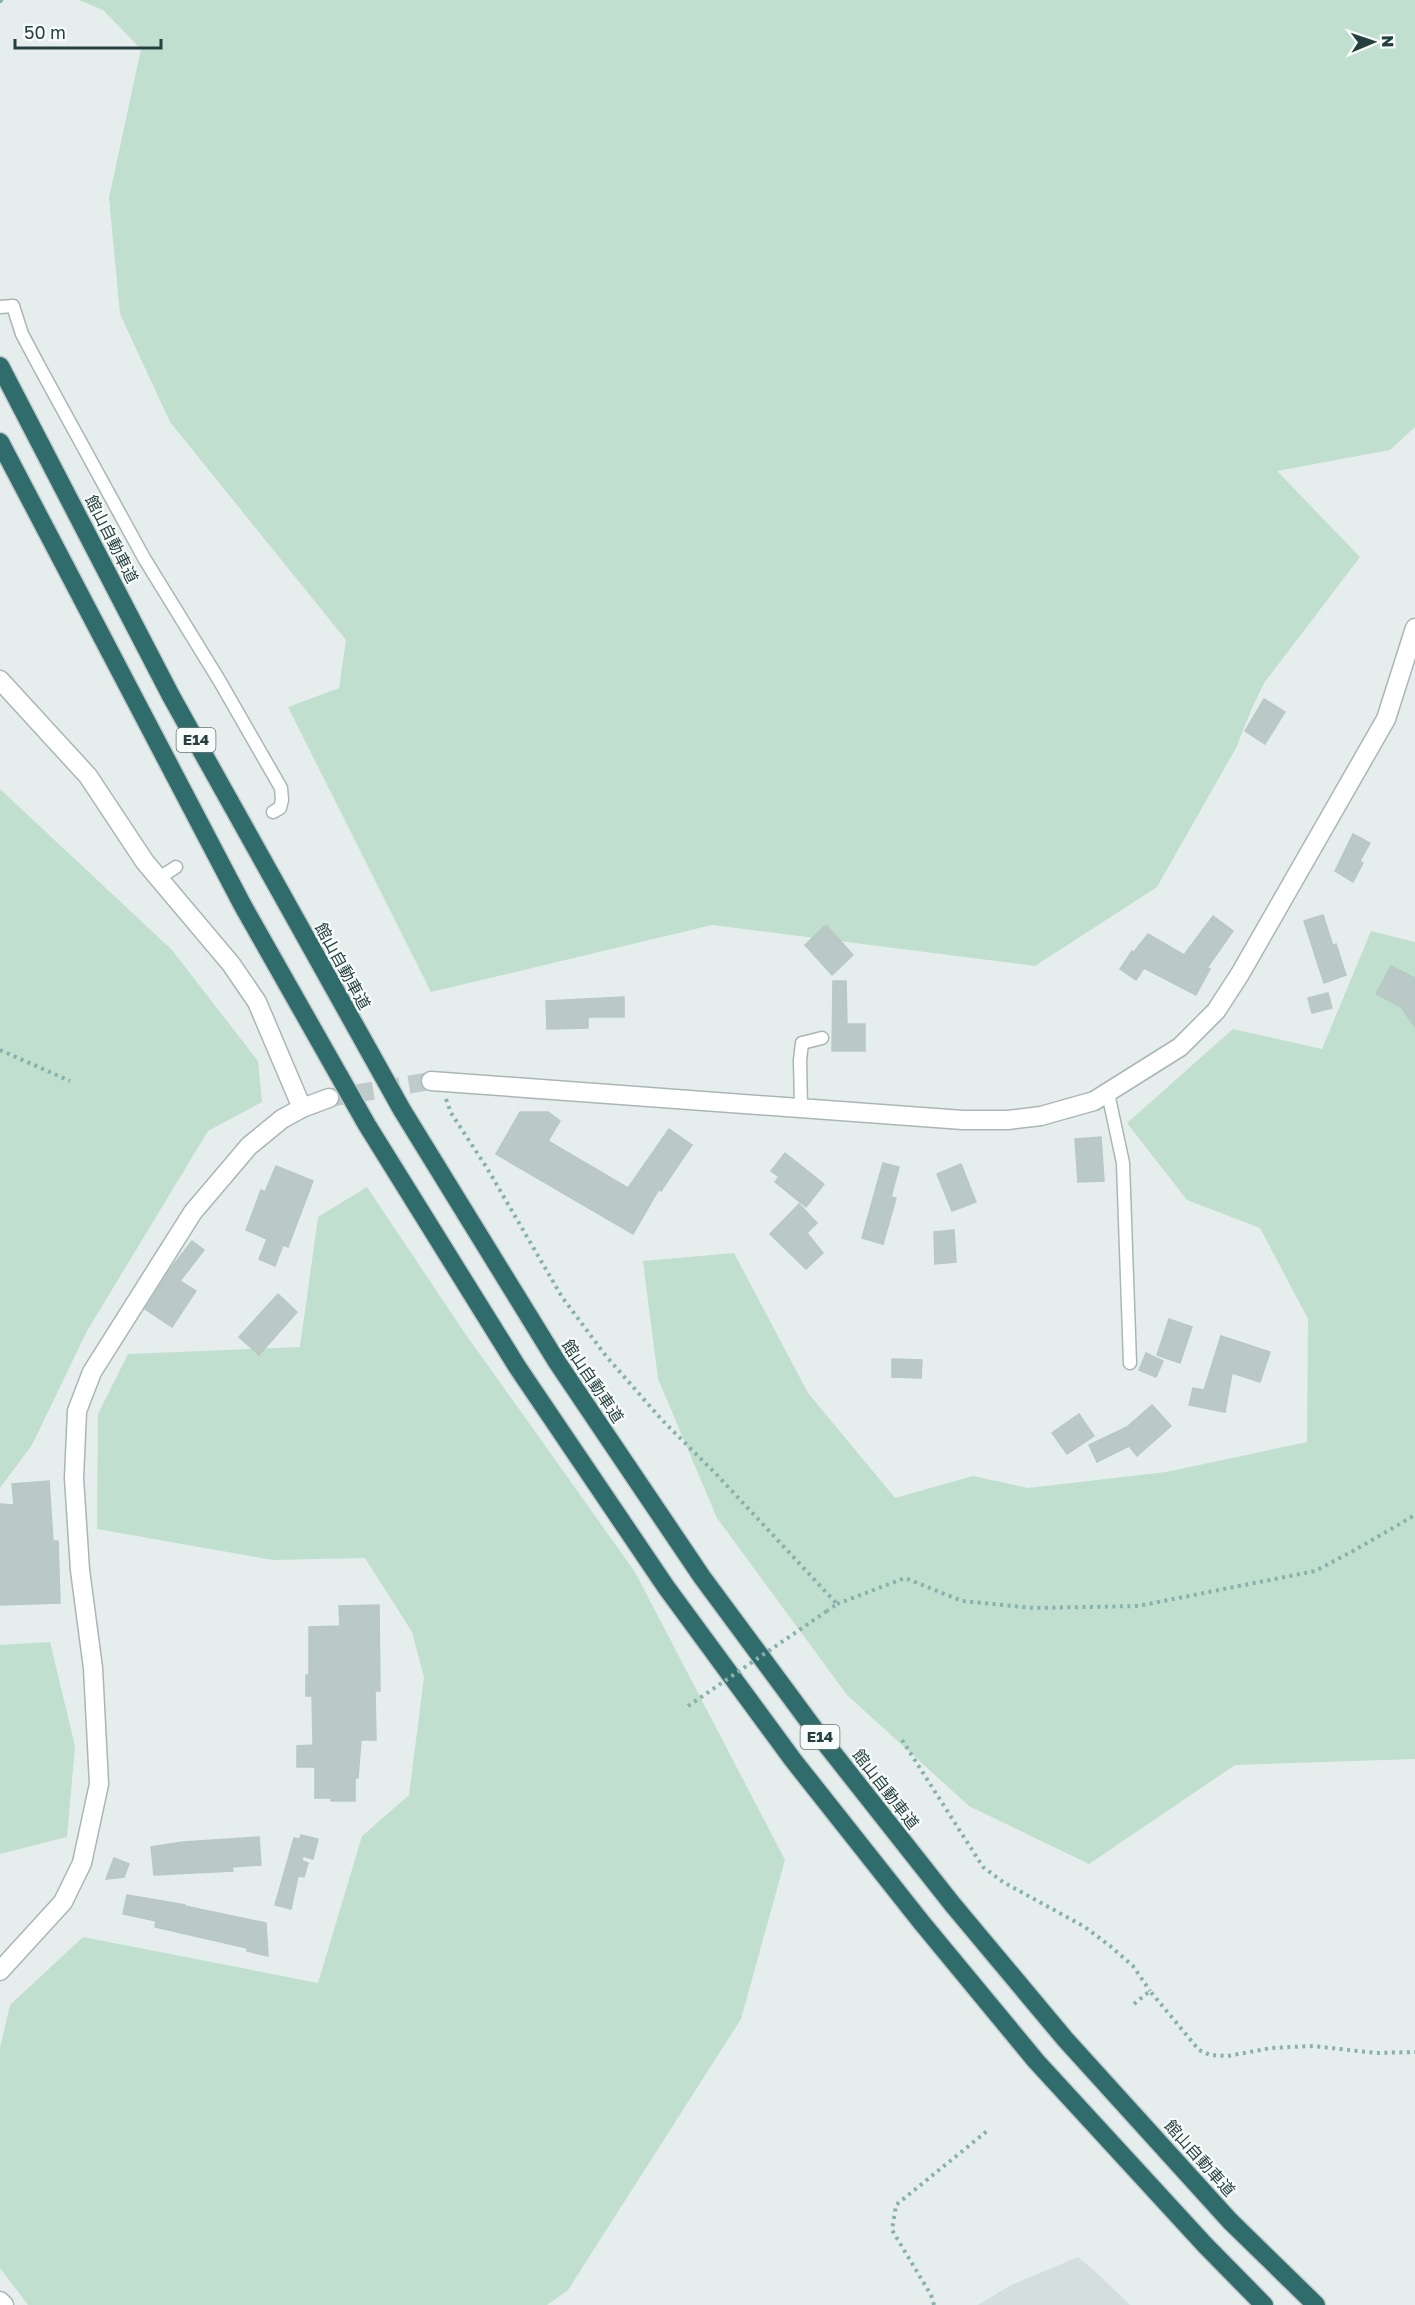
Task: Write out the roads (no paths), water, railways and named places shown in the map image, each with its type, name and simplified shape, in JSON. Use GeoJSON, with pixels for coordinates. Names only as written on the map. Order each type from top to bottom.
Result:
{"type":"FeatureCollection","features":[{"type":"Feature","properties":{"kind":"highway","name":"館山自動車道"},"geometry":{"type":"LineString","coordinates":[[0,366],[171,696],[402,1110],[556,1362],[702,1577],[825,1743],[953,1905],[1058,2030],[1230,2221],[1316,2305]]}},
{"type":"Feature","properties":{"kind":"highway","name":"E14"},"geometry":{"type":"LineString","coordinates":[[0,442],[243,906],[367,1125],[518,1368],[666,1587],[793,1760],[922,1923],[1036,2061],[1205,2245],[1264,2305]]}},
{"type":"Feature","properties":{"kind":"street"},"geometry":{"type":"LineString","coordinates":[[435,1081],[963,1120],[1008,1120],[1052,1113],[1094,1101],[1180,1047],[1216,1011],[1240,974],[1386,719],[1415,628]]}},
{"type":"Feature","properties":{"kind":"street"},"geometry":{"type":"LineString","coordinates":[[0,680],[87,776],[145,862],[231,964],[257,1002],[302,1108]]}},
{"type":"Feature","properties":{"kind":"street"},"geometry":{"type":"LineString","coordinates":[[0,1971],[63,1902],[82,1863],[99,1784],[93,1668],[80,1570],[74,1478],[77,1411],[92,1372],[193,1212],[249,1146],[282,1119],[302,1108],[329,1098]]}},
{"type":"Feature","properties":{"kind":"street"},"geometry":{"type":"LineString","coordinates":[[0,2301],[4,2305]]}},
{"type":"Feature","properties":{"kind":"lane"},"geometry":{"type":"LineString","coordinates":[[0,307],[13,306],[22,334],[34,358],[144,558],[219,680],[281,788],[280,808],[273,812]]}},
{"type":"Feature","properties":{"kind":"lane"},"geometry":{"type":"LineString","coordinates":[[159,878],[176,867]]}},
{"type":"Feature","properties":{"kind":"lane"},"geometry":{"type":"LineString","coordinates":[[801,1107],[802,1042],[822,1038]]}},
{"type":"Feature","properties":{"kind":"lane"},"geometry":{"type":"LineString","coordinates":[[1108,1093],[1123,1163],[1130,1363]]}},
{"type":"Feature","properties":{"kind":"tunnel"},"geometry":{"type":"LineString","coordinates":[[329,1098],[431,1081]]}}]}
